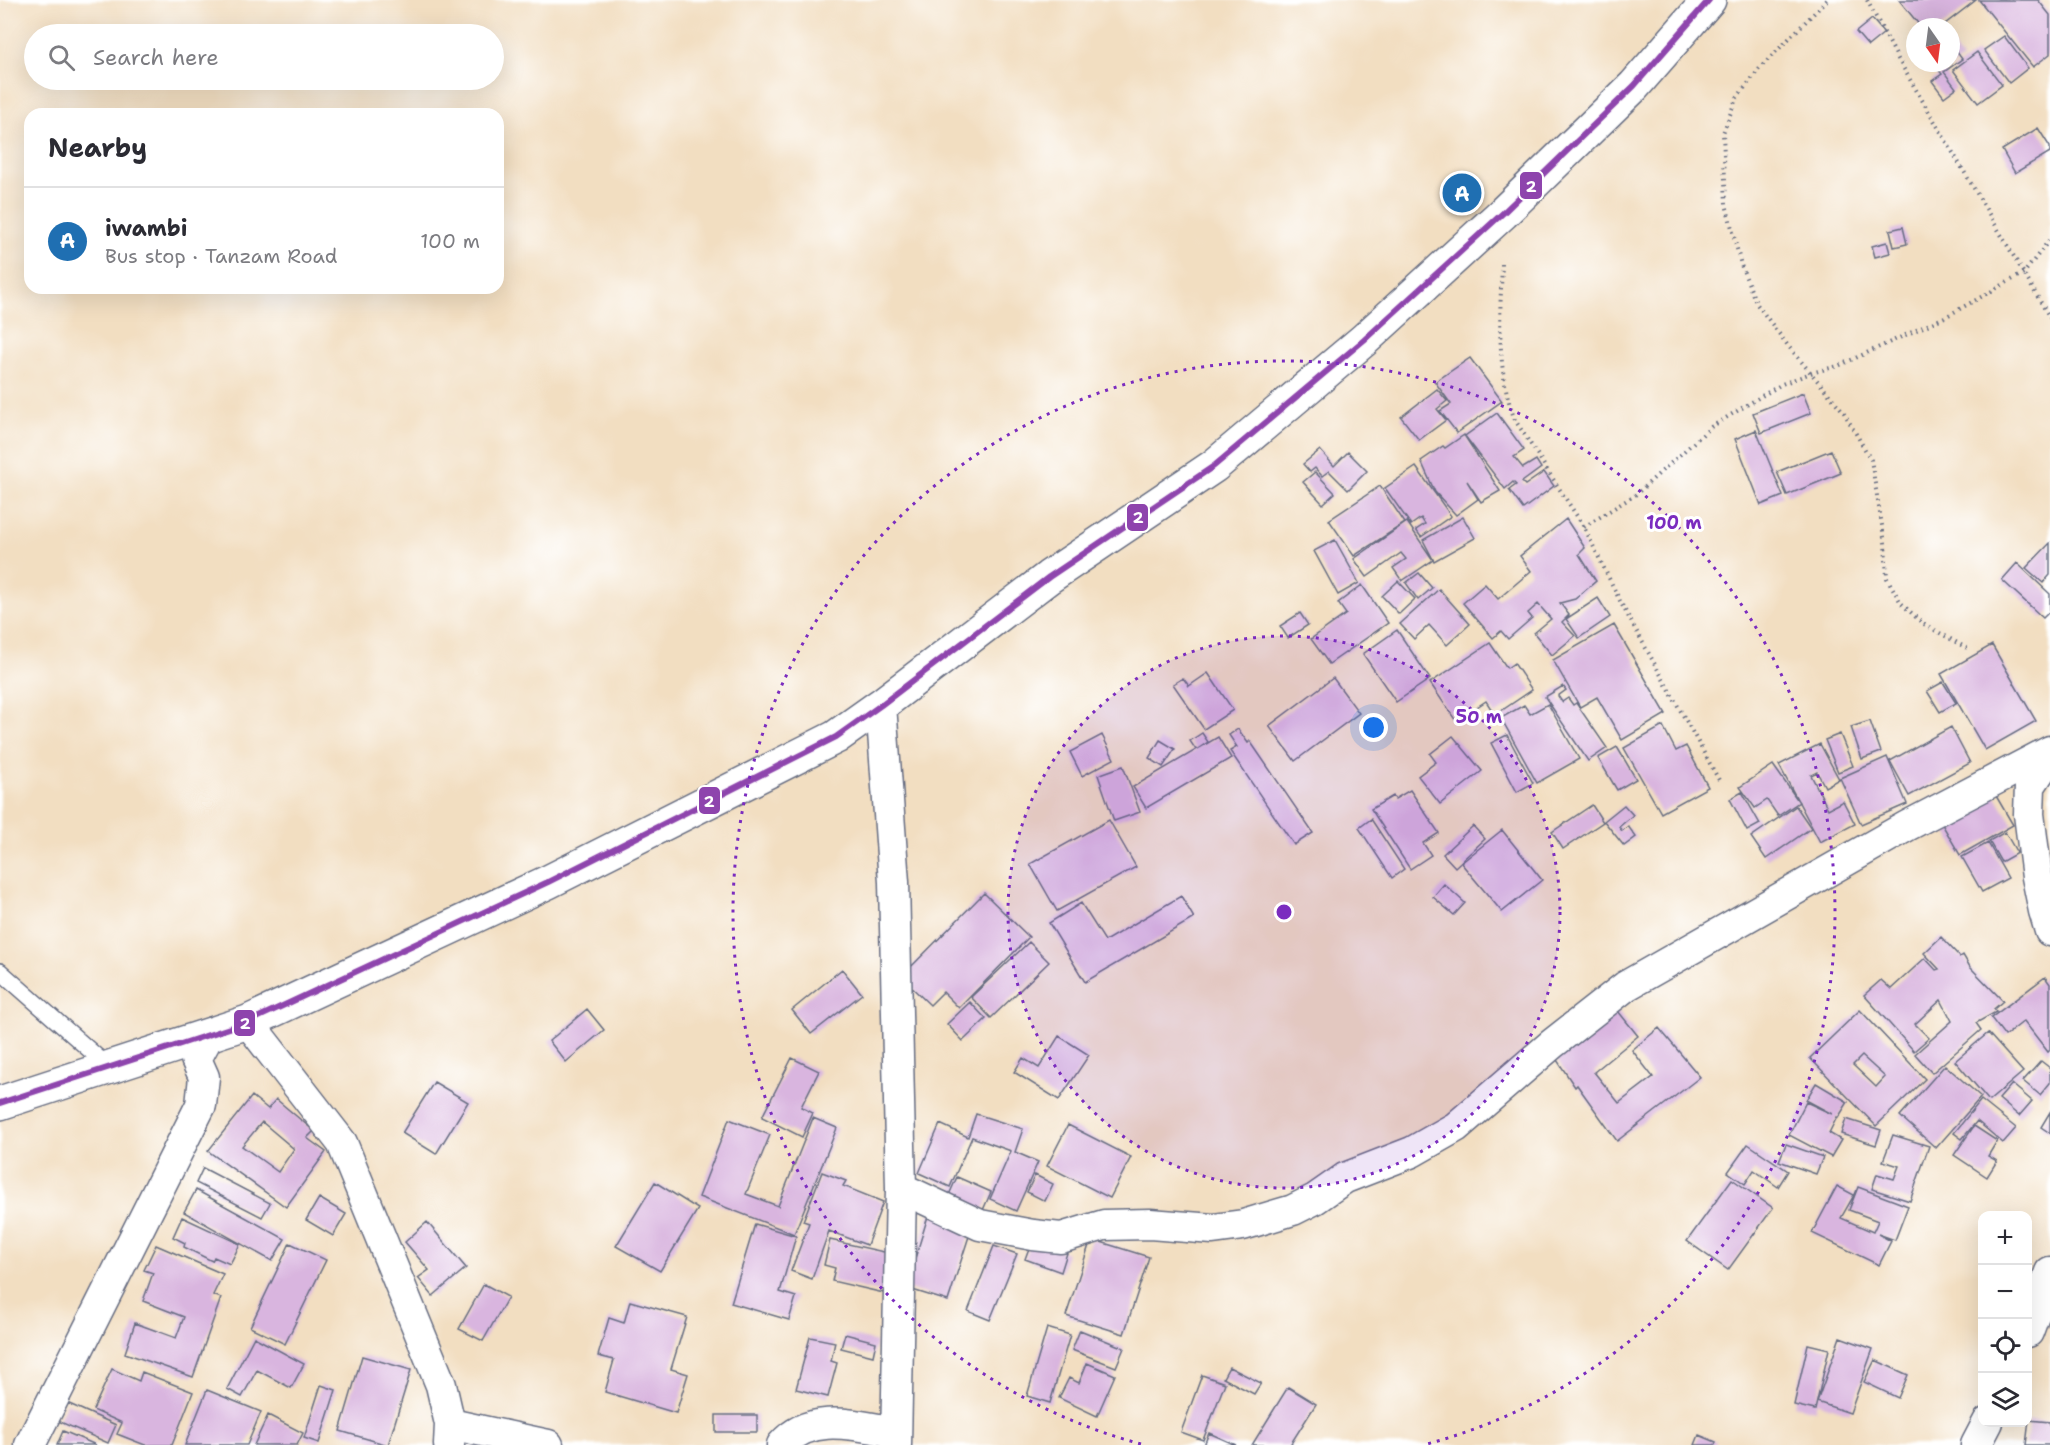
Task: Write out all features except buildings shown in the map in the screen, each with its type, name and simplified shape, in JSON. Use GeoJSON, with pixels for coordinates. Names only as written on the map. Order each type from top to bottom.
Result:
{"type":"FeatureCollection","features":[{"type":"Feature","properties":{"kind":"highway"},"geometry":{"type":"LineString","coordinates":[[0,1103],[248,1022],[570,872],[836,737],[1049,577],[1214,466],[1364,340],[1503,213],[1634,86],[1709,0]]}},
{"type":"Feature","properties":{"kind":"street"},"geometry":{"type":"LineString","coordinates":[[782,1445],[790,1436],[813,1424],[837,1422],[896,1439],[901,1188],[894,882],[881,705]]}},
{"type":"Feature","properties":{"kind":"street"},"geometry":{"type":"LineString","coordinates":[[901,1188],[981,1225],[1061,1238],[1104,1225],[1150,1224],[1223,1228],[1243,1225],[1293,1210],[1315,1199],[1345,1178],[1412,1152],[1456,1127],[1552,1044],[1626,986],[1907,826],[2050,751]]}},
{"type":"Feature","properties":{"kind":"street"},"geometry":{"type":"LineString","coordinates":[[2050,756],[2030,786],[2037,878],[2050,931]]}},
{"type":"Feature","properties":{"kind":"street"},"geometry":{"type":"LineString","coordinates":[[248,1022],[342,1143],[441,1385],[450,1434],[548,1445]]}},
{"type":"Feature","properties":{"kind":"street"},"geometry":{"type":"LineString","coordinates":[[30,1445],[201,1105],[204,1077],[196,1059],[209,1035]]}},
{"type":"Feature","properties":{"kind":"street"},"geometry":{"type":"LineString","coordinates":[[2032,1321],[2050,1272]]}},
{"type":"Feature","properties":{"kind":"street"},"geometry":{"type":"LineString","coordinates":[[1976,1445],[1985,1427]]}},
{"type":"Feature","properties":{"kind":"lane"},"geometry":{"type":"LineString","coordinates":[[0,971],[110,1068]]}},
{"type":"Feature","properties":{"kind":"path"},"geometry":{"type":"LineString","coordinates":[[1827,0],[1760,68],[1736,99],[1723,133],[1726,204],[1741,265],[1756,303],[1843,411],[1871,460],[1885,543],[1887,578],[1901,603],[1922,623],[1971,650]]}},
{"type":"Feature","properties":{"kind":"path"},"geometry":{"type":"LineString","coordinates":[[1867,0],[1898,59],[2050,318]]}},
{"type":"Feature","properties":{"kind":"path"},"geometry":{"type":"LineString","coordinates":[[1503,213],[1502,365],[1508,401],[1515,420],[1584,527],[1622,604],[1719,780]]}},
{"type":"Feature","properties":{"kind":"path"},"geometry":{"type":"LineString","coordinates":[[1584,527],[1635,495],[1711,427],[1782,384],[1838,366],[1926,326],[2024,273],[2050,239]]}},
{"type":"Feature","properties":{"kind":"transit line","name":"2"},"geometry":{"type":"LineString","coordinates":[[0,1103],[248,1022],[548,882],[836,737],[1049,577],[1214,466],[1364,340],[1503,213],[1634,86],[1709,0]]}},
{"type":"Feature","properties":{"kind":"place","name":"iwambi"},"geometry":{"type":"Point","coordinates":[1462,193]}}]}
